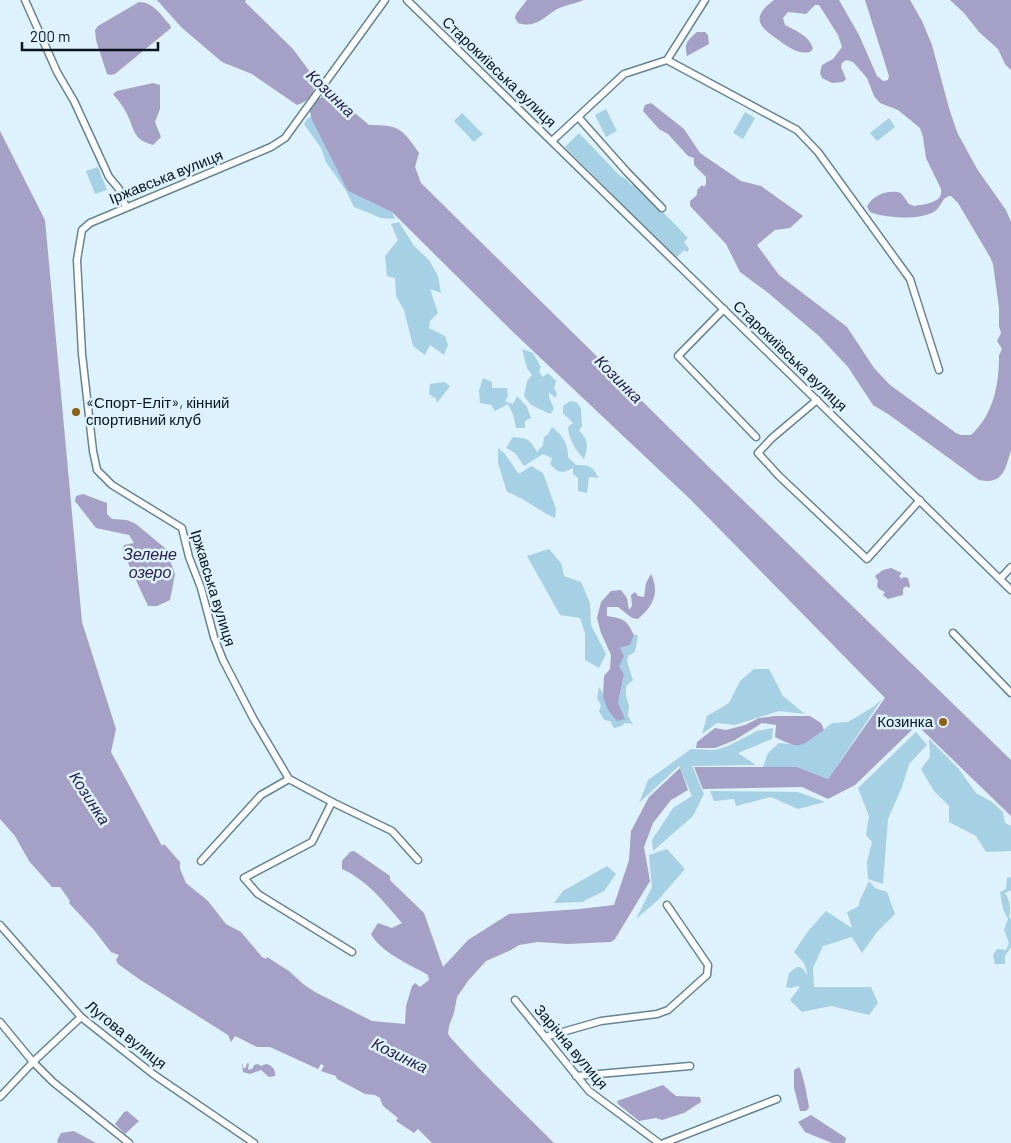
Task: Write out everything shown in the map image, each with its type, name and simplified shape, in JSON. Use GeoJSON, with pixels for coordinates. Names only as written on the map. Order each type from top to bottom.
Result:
{"type":"FeatureCollection","features":[{"type":"Feature","properties":{"kind":"street"},"geometry":{"type":"LineString","coordinates":[[25,0],[57,72],[74,101],[109,177],[126,207]]}},
{"type":"Feature","properties":{"kind":"street","name":"Іржавська вулиця"},"geometry":{"type":"LineString","coordinates":[[289,779],[253,718],[223,660],[214,637],[201,588],[189,557],[182,528],[112,485],[97,470],[93,451],[82,354],[77,260],[82,230],[90,223],[271,147],[285,138],[384,0]]}},
{"type":"Feature","properties":{"kind":"street","name":"Старокиївська вулиця"},"geometry":{"type":"LineString","coordinates":[[407,0],[1011,590]]}},
{"type":"Feature","properties":{"kind":"street"},"geometry":{"type":"LineString","coordinates":[[705,0],[667,60],[797,130],[818,152],[910,278],[939,370]]}},
{"type":"Feature","properties":{"kind":"street","name":"Старокиївська вулиця"},"geometry":{"type":"LineString","coordinates":[[552,141],[579,118],[624,74],[667,60]]}},
{"type":"Feature","properties":{"kind":"street","name":"Старокиївська вулиця"},"geometry":{"type":"LineString","coordinates":[[579,118],[662,208]]}},
{"type":"Feature","properties":{"kind":"street"},"geometry":{"type":"LineString","coordinates":[[724,309],[678,356],[756,437]]}},
{"type":"Feature","properties":{"kind":"street"},"geometry":{"type":"LineString","coordinates":[[817,400],[772,438],[758,453],[779,476],[867,559],[920,500]]}},
{"type":"Feature","properties":{"kind":"street"},"geometry":{"type":"LineString","coordinates":[[1000,579],[1011,567]]}},
{"type":"Feature","properties":{"kind":"street"},"geometry":{"type":"LineString","coordinates":[[953,633],[1011,693]]}},
{"type":"Feature","properties":{"kind":"street"},"geometry":{"type":"LineString","coordinates":[[200,861],[261,795],[289,779],[392,831],[418,860]]}},
{"type":"Feature","properties":{"kind":"street"},"geometry":{"type":"LineString","coordinates":[[332,802],[312,842],[244,878],[258,894],[352,952]]}},
{"type":"Feature","properties":{"kind":"street"},"geometry":{"type":"LineString","coordinates":[[545,1037],[601,1021],[657,1014],[668,1010],[707,975],[708,965],[667,905]]}},
{"type":"Feature","properties":{"kind":"street","name":"Лугова вулиця"},"geometry":{"type":"LineString","coordinates":[[0,925],[81,1017],[153,1074],[254,1143]]}},
{"type":"Feature","properties":{"kind":"street","name":"Зарічна вулиця"},"geometry":{"type":"LineString","coordinates":[[516,1000],[589,1091],[659,1143]]}},
{"type":"Feature","properties":{"kind":"street"},"geometry":{"type":"LineString","coordinates":[[0,1097],[33,1062],[81,1017]]}},
{"type":"Feature","properties":{"kind":"street"},"geometry":{"type":"LineString","coordinates":[[0,1022],[33,1062],[74,1100],[129,1143]]}},
{"type":"Feature","properties":{"kind":"street"},"geometry":{"type":"LineString","coordinates":[[576,1076],[690,1066]]}},
{"type":"Feature","properties":{"kind":"street"},"geometry":{"type":"LineString","coordinates":[[664,1143],[777,1099]]}},
{"type":"Feature","properties":{"kind":"shaded area"},"geometry":{"type":"Polygon","coordinates":[[[606,109],[617,131],[606,137],[595,115],[606,109]]]}},
{"type":"Feature","properties":{"kind":"shaded area"},"geometry":{"type":"Polygon","coordinates":[[[745,112],[755,118],[743,139],[733,133],[745,112]]]}},
{"type":"Feature","properties":{"kind":"shaded area"},"geometry":{"type":"Polygon","coordinates":[[[462,113],[483,134],[474,142],[454,121],[462,113]]]}},
{"type":"Feature","properties":{"kind":"shaded area"},"geometry":{"type":"Polygon","coordinates":[[[313,115],[348,191],[392,212],[395,219],[381,218],[354,207],[345,189],[326,162],[321,148],[304,124],[313,115]]]}},
{"type":"Feature","properties":{"kind":"shaded area"},"geometry":{"type":"Polygon","coordinates":[[[889,118],[895,127],[877,141],[870,133],[889,118]]]}},
{"type":"Feature","properties":{"kind":"shaded area"},"geometry":{"type":"Polygon","coordinates":[[[579,133],[621,177],[632,185],[636,184],[688,238],[684,242],[689,249],[687,252],[684,250],[676,258],[565,147],[579,133]]]}},
{"type":"Feature","properties":{"kind":"shaded area"},"geometry":{"type":"Polygon","coordinates":[[[98,167],[107,190],[95,194],[86,171],[98,167]]]}},
{"type":"Feature","properties":{"kind":"shaded area"},"geometry":{"type":"Polygon","coordinates":[[[399,222],[414,246],[429,260],[438,276],[441,293],[430,289],[438,313],[430,321],[429,328],[445,336],[448,345],[444,355],[430,345],[425,355],[413,346],[404,310],[396,296],[395,278],[387,276],[385,256],[398,240],[391,224],[399,222]]]}},
{"type":"Feature","properties":{"kind":"shaded area"},"geometry":{"type":"Polygon","coordinates":[[[522,349],[533,353],[541,367],[539,372],[543,377],[548,373],[556,381],[554,388],[557,394],[555,398],[549,392],[554,409],[550,414],[531,405],[524,396],[527,381],[532,375],[527,368],[522,349]]]}},
{"type":"Feature","properties":{"kind":"shaded area"},"geometry":{"type":"Polygon","coordinates":[[[483,378],[492,382],[492,388],[507,388],[508,396],[505,401],[513,404],[517,396],[527,407],[531,418],[525,421],[525,428],[516,428],[513,414],[508,404],[495,411],[491,405],[480,403],[479,391],[483,378]]]}},
{"type":"Feature","properties":{"kind":"shaded area"},"geometry":{"type":"Polygon","coordinates":[[[444,382],[450,386],[437,403],[436,399],[429,394],[430,384],[444,382]]]}},
{"type":"Feature","properties":{"kind":"shaded area"},"geometry":{"type":"Polygon","coordinates":[[[570,401],[576,402],[581,408],[582,426],[579,431],[585,437],[587,444],[584,459],[571,440],[568,427],[573,423],[563,413],[563,406],[570,401]]]}},
{"type":"Feature","properties":{"kind":"shaded area"},"geometry":{"type":"Polygon","coordinates":[[[552,427],[564,440],[568,457],[576,465],[590,467],[599,478],[589,477],[587,493],[578,491],[578,478],[573,474],[573,468],[564,472],[557,471],[550,464],[552,458],[543,454],[524,466],[515,453],[506,448],[513,437],[518,437],[530,442],[537,452],[543,445],[544,437],[552,427]]]}},
{"type":"Feature","properties":{"kind":"shaded area"},"geometry":{"type":"Polygon","coordinates":[[[498,448],[505,454],[519,474],[531,466],[543,473],[556,509],[555,518],[507,492],[498,463],[498,448]]]}},
{"type":"Feature","properties":{"kind":"shaded area"},"geometry":{"type":"Polygon","coordinates":[[[549,549],[561,563],[564,576],[581,582],[590,603],[591,625],[606,654],[599,668],[585,660],[585,633],[580,618],[560,615],[527,556],[549,549]]]}},
{"type":"Feature","properties":{"kind":"shaded area"},"geometry":{"type":"Polygon","coordinates":[[[634,635],[638,635],[635,652],[628,656],[627,661],[633,680],[626,686],[629,706],[628,716],[633,724],[625,723],[614,728],[610,721],[604,720],[599,711],[601,706],[597,698],[599,687],[603,697],[618,703],[624,676],[619,666],[620,648],[630,645],[634,635]]]}},
{"type":"Feature","properties":{"kind":"shaded area"},"geometry":{"type":"Polygon","coordinates":[[[754,669],[769,669],[783,696],[805,714],[779,711],[735,725],[717,723],[702,734],[707,716],[729,703],[740,681],[754,669]]]}},
{"type":"Feature","properties":{"kind":"shaded area"},"geometry":{"type":"Polygon","coordinates":[[[882,699],[828,779],[797,767],[763,767],[768,753],[779,743],[789,744],[814,737],[832,723],[848,722],[873,707],[882,699]]]}},
{"type":"Feature","properties":{"kind":"shaded area"},"geometry":{"type":"Polygon","coordinates":[[[773,728],[772,739],[738,753],[756,765],[692,766],[704,794],[693,816],[653,851],[652,840],[673,808],[692,796],[679,766],[639,803],[648,780],[691,749],[715,750],[728,746],[757,731],[773,728]]]}},
{"type":"Feature","properties":{"kind":"shaded area"},"geometry":{"type":"Polygon","coordinates":[[[916,732],[927,745],[909,764],[902,787],[888,819],[883,884],[868,879],[867,862],[872,842],[866,835],[869,816],[858,788],[916,732]]]}},
{"type":"Feature","properties":{"kind":"shaded area"},"geometry":{"type":"Polygon","coordinates":[[[929,739],[958,768],[976,793],[992,802],[1003,812],[1005,823],[1011,826],[1011,851],[986,852],[976,836],[949,822],[949,806],[934,791],[921,769],[930,757],[929,739]]]}},
{"type":"Feature","properties":{"kind":"shaded area"},"geometry":{"type":"Polygon","coordinates":[[[710,791],[798,792],[825,802],[798,809],[771,797],[736,806],[734,799],[714,801],[710,791]]]}},
{"type":"Feature","properties":{"kind":"shaded area"},"geometry":{"type":"Polygon","coordinates":[[[667,849],[685,869],[658,900],[636,919],[652,887],[649,855],[667,849]]]}},
{"type":"Feature","properties":{"kind":"shaded area"},"geometry":{"type":"Polygon","coordinates":[[[607,866],[616,874],[604,891],[582,902],[554,903],[563,891],[607,866]]]}},
{"type":"Feature","properties":{"kind":"shaded area"},"geometry":{"type":"Polygon","coordinates":[[[1011,877],[1011,890],[1004,894],[1006,894],[1010,905],[1011,947],[1005,956],[1005,964],[995,964],[993,955],[997,949],[1006,950],[1009,943],[1004,930],[1008,919],[1003,909],[1000,892],[1006,889],[1007,878],[1011,877]]]}},
{"type":"Feature","properties":{"kind":"shaded area"},"geometry":{"type":"Polygon","coordinates":[[[869,881],[875,888],[887,892],[895,914],[877,932],[862,953],[852,937],[823,946],[813,968],[814,987],[871,987],[878,1003],[869,1015],[831,1006],[802,1012],[790,1000],[800,987],[786,987],[789,973],[797,967],[801,967],[808,975],[804,963],[794,952],[809,930],[826,911],[852,928],[847,912],[859,906],[869,881]]]}},
{"type":"Feature","properties":{"kind":"water"},"geometry":{"type":"Polygon","coordinates":[[[157,0],[246,0],[245,2],[293,49],[316,80],[311,96],[297,105],[252,74],[222,62],[181,27],[157,0]]]}},
{"type":"Feature","properties":{"kind":"water"},"geometry":{"type":"Polygon","coordinates":[[[527,0],[584,0],[563,6],[534,23],[518,23],[515,18],[516,14],[527,0]]]}},
{"type":"Feature","properties":{"kind":"water"},"geometry":{"type":"Polygon","coordinates":[[[774,0],[839,0],[859,35],[877,76],[883,81],[888,80],[889,76],[865,0],[910,0],[922,21],[932,45],[957,132],[977,169],[1006,210],[1011,222],[1011,450],[1005,470],[998,478],[987,481],[979,480],[873,405],[848,367],[819,336],[740,272],[726,244],[690,206],[690,201],[697,195],[697,190],[706,184],[706,177],[694,165],[694,158],[688,156],[643,111],[645,105],[651,103],[684,129],[700,153],[741,181],[761,186],[803,216],[790,228],[775,230],[757,245],[779,275],[847,327],[874,368],[890,385],[956,433],[971,435],[985,418],[994,398],[998,377],[999,355],[1002,349],[997,341],[1001,333],[999,308],[993,264],[990,257],[958,203],[951,196],[944,199],[935,211],[921,216],[893,217],[870,212],[867,207],[869,203],[881,194],[901,193],[909,204],[914,206],[932,202],[941,194],[941,189],[926,158],[920,128],[898,110],[880,103],[874,96],[867,78],[853,62],[846,60],[842,63],[841,67],[846,79],[843,82],[832,83],[822,78],[820,73],[822,65],[833,59],[842,47],[838,35],[819,5],[815,5],[806,14],[788,12],[783,18],[785,25],[802,34],[809,41],[813,49],[810,52],[806,53],[793,49],[765,30],[760,21],[760,16],[762,11],[774,0]]]}},
{"type":"Feature","properties":{"kind":"water"},"geometry":{"type":"Polygon","coordinates":[[[950,0],[1011,0],[1011,70],[1005,64],[998,49],[979,32],[964,13],[950,0]]]}},
{"type":"Feature","properties":{"kind":"water"},"geometry":{"type":"Polygon","coordinates":[[[139,2],[153,7],[171,28],[115,74],[107,74],[96,40],[95,30],[98,26],[139,2]]]}},
{"type":"Feature","properties":{"kind":"water"},"geometry":{"type":"Polygon","coordinates":[[[697,32],[705,32],[708,35],[709,44],[687,56],[687,42],[697,32]]]}},
{"type":"Feature","properties":{"kind":"water"},"geometry":{"type":"Polygon","coordinates":[[[153,83],[160,85],[160,109],[155,122],[161,137],[153,145],[146,143],[138,137],[124,109],[113,94],[117,91],[153,83]]]}},
{"type":"Feature","properties":{"kind":"water"},"geometry":{"type":"Polygon","coordinates":[[[328,90],[369,125],[394,127],[404,133],[419,153],[415,167],[421,183],[717,475],[1011,760],[1011,816],[917,725],[855,785],[828,799],[802,787],[703,789],[694,767],[797,767],[828,779],[885,698],[691,500],[513,332],[392,212],[348,191],[312,120],[309,108],[316,98],[321,98],[328,90]]]}},
{"type":"Feature","properties":{"kind":"water"},"geometry":{"type":"Polygon","coordinates":[[[0,131],[45,220],[82,622],[116,729],[111,752],[162,846],[164,844],[180,862],[180,869],[186,883],[208,901],[226,924],[241,932],[262,957],[266,959],[267,957],[289,971],[315,992],[372,1021],[405,1024],[406,1006],[412,986],[415,983],[420,987],[429,980],[428,975],[381,947],[375,941],[371,934],[378,923],[392,928],[402,923],[367,885],[342,869],[342,861],[350,852],[354,851],[390,876],[390,880],[424,913],[443,967],[468,940],[509,914],[614,905],[629,860],[631,831],[649,797],[680,768],[688,790],[671,800],[653,823],[644,847],[650,881],[615,939],[611,942],[568,944],[538,942],[519,945],[486,961],[457,997],[448,1034],[488,1078],[554,1143],[432,1143],[418,1129],[414,1133],[396,1121],[398,1118],[383,1106],[380,1098],[375,1095],[365,1094],[337,1079],[336,1076],[321,1071],[324,1066],[321,1064],[318,1069],[270,1047],[257,1047],[235,1036],[231,1042],[228,1035],[118,964],[116,960],[119,955],[111,952],[69,903],[70,901],[60,887],[52,887],[29,861],[15,836],[0,819],[0,131]]]}},
{"type":"Feature","properties":{"kind":"water","name":"Зелене озеро"},"geometry":{"type":"Polygon","coordinates":[[[83,494],[107,503],[107,514],[112,519],[127,520],[136,524],[166,549],[175,574],[170,600],[157,606],[148,606],[122,550],[124,545],[134,543],[129,535],[96,528],[75,501],[76,496],[83,494]]]}},
{"type":"Feature","properties":{"kind":"water"},"geometry":{"type":"Polygon","coordinates":[[[891,568],[902,573],[899,576],[902,579],[903,577],[908,578],[910,586],[909,588],[906,586],[903,589],[903,595],[888,599],[883,595],[885,592],[877,586],[878,581],[875,576],[883,570],[891,568]]]}},
{"type":"Feature","properties":{"kind":"water"},"geometry":{"type":"Polygon","coordinates":[[[651,574],[655,587],[654,599],[648,609],[638,619],[632,618],[618,607],[607,607],[607,616],[624,621],[634,635],[630,645],[620,648],[624,656],[619,666],[624,675],[618,703],[625,719],[617,721],[608,710],[603,697],[604,676],[610,669],[611,655],[601,633],[597,618],[601,602],[611,591],[621,590],[627,598],[629,610],[632,606],[631,595],[635,592],[638,596],[644,597],[646,583],[651,574]]]}},
{"type":"Feature","properties":{"kind":"water"},"geometry":{"type":"Polygon","coordinates":[[[810,716],[821,723],[824,730],[805,743],[796,745],[775,737],[776,725],[762,723],[735,740],[715,748],[696,748],[697,742],[715,728],[726,730],[745,725],[759,718],[810,716]]]}},
{"type":"Feature","properties":{"kind":"water"},"geometry":{"type":"Polygon","coordinates":[[[247,1063],[249,1064],[249,1070],[254,1065],[258,1064],[261,1066],[266,1064],[272,1067],[275,1076],[269,1077],[261,1070],[250,1074],[243,1072],[242,1065],[245,1068],[247,1063]]]}},
{"type":"Feature","properties":{"kind":"water"},"geometry":{"type":"Polygon","coordinates":[[[799,1067],[804,1080],[809,1108],[806,1111],[800,1111],[794,1088],[794,1070],[799,1067]]]}},
{"type":"Feature","properties":{"kind":"water"},"geometry":{"type":"Polygon","coordinates":[[[663,1085],[676,1096],[700,1097],[701,1102],[684,1113],[662,1120],[656,1118],[639,1121],[618,1104],[617,1101],[663,1085]]]}},
{"type":"Feature","properties":{"kind":"water"},"geometry":{"type":"Polygon","coordinates":[[[127,1111],[139,1121],[125,1134],[115,1124],[124,1112],[127,1111]]]}},
{"type":"Feature","properties":{"kind":"water"},"geometry":{"type":"Polygon","coordinates":[[[811,1115],[846,1138],[845,1143],[832,1143],[805,1132],[798,1122],[811,1115]]]}},
{"type":"Feature","properties":{"kind":"water"},"geometry":{"type":"Polygon","coordinates":[[[74,1131],[96,1143],[58,1143],[57,1141],[61,1133],[74,1131]]]}},
{"type":"Feature","properties":{"kind":"place","name":"«Спорт-Еліт», кінний спортивний клуб"},"geometry":{"type":"Point","coordinates":[76,412]}},
{"type":"Feature","properties":{"kind":"place","name":"Козинка"},"geometry":{"type":"Point","coordinates":[943,722]}}]}
